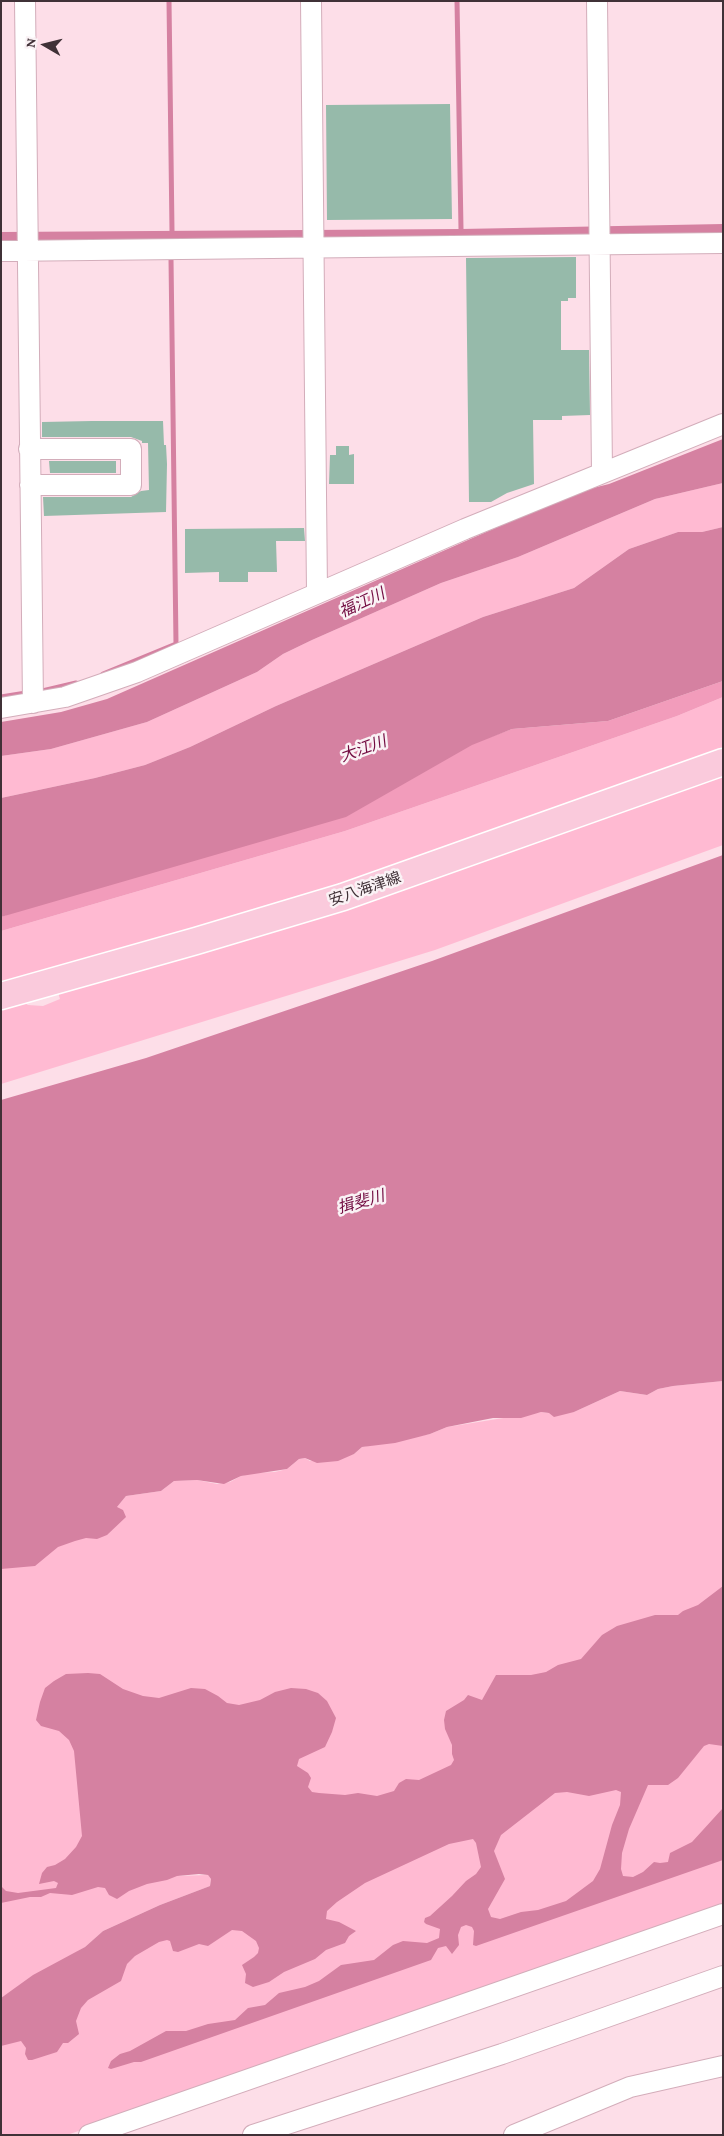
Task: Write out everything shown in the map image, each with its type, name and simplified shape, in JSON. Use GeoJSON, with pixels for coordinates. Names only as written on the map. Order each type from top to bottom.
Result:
{"type":"FeatureCollection","features":[{"type":"Feature","properties":{"kind":"main road","name":"安八海津線"},"geometry":{"type":"LineString","coordinates":[[1,996],[196,942],[343,897],[723,762]]}},
{"type":"Feature","properties":{"kind":"street"},"geometry":{"type":"LineString","coordinates":[[25,1],[33,703]]}},
{"type":"Feature","properties":{"kind":"street"},"geometry":{"type":"LineString","coordinates":[[311,1],[317,592]]}},
{"type":"Feature","properties":{"kind":"street"},"geometry":{"type":"LineString","coordinates":[[597,1],[602,472]]}},
{"type":"Feature","properties":{"kind":"street"},"geometry":{"type":"LineString","coordinates":[[1,251],[27,242],[599,236],[723,243]]}},
{"type":"Feature","properties":{"kind":"street"},"geometry":{"type":"LineString","coordinates":[[1,708],[65,697],[137,672],[317,592],[602,472],[723,424]]}},
{"type":"Feature","properties":{"kind":"street"},"geometry":{"type":"LineString","coordinates":[[29,449],[131,449],[131,485],[30,484]]}},
{"type":"Feature","properties":{"kind":"street"},"geometry":{"type":"LineString","coordinates":[[89,2135],[723,1914]]}},
{"type":"Feature","properties":{"kind":"street"},"geometry":{"type":"LineString","coordinates":[[252,2135],[502,2054],[723,1976]]}},
{"type":"Feature","properties":{"kind":"street"},"geometry":{"type":"LineString","coordinates":[[514,2135],[630,2087],[723,2066]]}},
{"type":"Feature","properties":{"kind":"shaded area"},"geometry":{"type":"Polygon","coordinates":[[[723,483],[723,527],[702,532],[678,532],[629,549],[574,588],[483,617],[276,706],[190,747],[145,765],[95,778],[1,798],[1,756],[51,749],[147,722],[257,672],[283,654],[312,640],[441,583],[518,557],[655,499],[723,483]]]}},
{"type":"Feature","properties":{"kind":"shaded area"},"geometry":{"type":"Polygon","coordinates":[[[723,681],[723,697],[677,716],[345,831],[1,931],[1,917],[512,729],[608,721],[723,681]]]}},
{"type":"Feature","properties":{"kind":"shaded area"},"geometry":{"type":"Polygon","coordinates":[[[723,697],[723,753],[341,888],[1,987],[1,931],[345,831],[677,716],[723,697]]]}},
{"type":"Feature","properties":{"kind":"shaded area"},"geometry":{"type":"Polygon","coordinates":[[[723,771],[723,845],[435,950],[1,1084],[1,1005],[20,1000],[28,1005],[43,1006],[60,999],[57,989],[723,771]]]}},
{"type":"Feature","properties":{"kind":"shaded area"},"geometry":{"type":"Polygon","coordinates":[[[723,1381],[723,1597],[468,1766],[177,1876],[208,1875],[211,1879],[210,1886],[160,1905],[103,1931],[85,1947],[1,1998],[1,1557],[117,1507],[126,1496],[161,1491],[174,1481],[197,1480],[217,1484],[230,1482],[252,1473],[275,1472],[287,1469],[299,1459],[305,1458],[310,1461],[354,1454],[362,1447],[430,1434],[447,1427],[541,1412],[574,1412],[620,1391],[647,1395],[658,1389],[673,1386],[723,1381]]]}},
{"type":"Feature","properties":{"kind":"shaded area"},"geometry":{"type":"Polygon","coordinates":[[[723,1714],[723,1907],[67,2135],[1,2135],[1,2033],[116,1954],[491,1820],[723,1714]]]}},
{"type":"Feature","properties":{"kind":"water"},"geometry":{"type":"Polygon","coordinates":[[[723,224],[723,234],[1,242],[1,232],[461,229],[723,224]]]}},
{"type":"Feature","properties":{"kind":"water","name":"福江川"},"geometry":{"type":"Polygon","coordinates":[[[723,439],[723,483],[655,499],[518,557],[441,583],[312,640],[283,654],[257,672],[147,722],[51,749],[1,756],[1,722],[61,712],[107,699],[577,492],[609,484],[723,439]]]}},
{"type":"Feature","properties":{"kind":"water","name":"大江川"},"geometry":{"type":"Polygon","coordinates":[[[723,527],[723,681],[608,721],[512,729],[472,745],[346,817],[1,917],[1,798],[95,778],[145,765],[190,747],[276,706],[483,617],[574,588],[629,549],[678,532],[702,532],[723,527]]]}},
{"type":"Feature","properties":{"kind":"water","name":"揖斐川"},"geometry":{"type":"Polygon","coordinates":[[[723,855],[723,1381],[673,1386],[658,1389],[647,1395],[620,1391],[574,1412],[554,1417],[549,1413],[541,1412],[521,1418],[493,1418],[447,1427],[430,1434],[395,1443],[362,1447],[354,1454],[338,1461],[317,1463],[305,1458],[299,1459],[287,1469],[241,1476],[224,1484],[197,1480],[174,1481],[161,1491],[126,1496],[117,1507],[123,1510],[126,1517],[107,1535],[97,1539],[86,1538],[58,1547],[35,1566],[1,1569],[1,1100],[146,1058],[432,961],[723,855]]]}},
{"type":"Feature","properties":{"kind":"water"},"geometry":{"type":"Polygon","coordinates":[[[723,1586],[723,1746],[709,1744],[704,1746],[678,1778],[668,1785],[648,1785],[629,1829],[622,1853],[621,1869],[623,1876],[633,1877],[643,1872],[654,1862],[668,1862],[670,1853],[692,1842],[723,1808],[723,1860],[476,1946],[473,1945],[474,1931],[472,1927],[466,1925],[461,1927],[458,1935],[459,1945],[452,1954],[446,1946],[438,1948],[431,1960],[141,2062],[134,2062],[111,2069],[108,2068],[111,2061],[120,2054],[130,2051],[166,2031],[186,2031],[208,2024],[235,2020],[248,2008],[265,2005],[279,1993],[305,1987],[319,1981],[341,1965],[374,1960],[393,1945],[403,1941],[427,1943],[439,1938],[440,1929],[426,1924],[424,1922],[425,1918],[430,1916],[452,1896],[481,1867],[476,1843],[473,1839],[449,1844],[365,1883],[337,1902],[327,1911],[326,1919],[339,1922],[356,1931],[349,1936],[345,1943],[326,1950],[315,1959],[284,1972],[269,1982],[253,1987],[245,1983],[246,1974],[242,1965],[258,1953],[259,1948],[256,1941],[242,1931],[232,1930],[208,1946],[199,1944],[178,1952],[173,1951],[170,1941],[167,1940],[159,1942],[135,1956],[127,1964],[121,1981],[88,2000],[81,2008],[76,2021],[79,2034],[68,2043],[63,2043],[57,2052],[28,2060],[25,2054],[26,2048],[21,2041],[1,2046],[1,1998],[33,1975],[85,1947],[103,1931],[160,1905],[210,1886],[211,1879],[208,1875],[199,1874],[177,1876],[147,1884],[129,1891],[117,1899],[109,1895],[105,1888],[98,1887],[72,1895],[50,1893],[41,1897],[30,1897],[1,1903],[1,1886],[6,1891],[18,1893],[56,1888],[58,1883],[54,1881],[39,1884],[42,1873],[47,1867],[65,1859],[76,1847],[82,1836],[74,1751],[69,1740],[59,1731],[41,1726],[36,1720],[45,1688],[54,1681],[66,1674],[100,1674],[123,1689],[143,1696],[159,1698],[191,1688],[205,1689],[227,1703],[239,1705],[260,1700],[275,1692],[291,1688],[306,1689],[318,1693],[327,1701],[336,1718],[325,1747],[299,1759],[297,1766],[308,1773],[311,1778],[308,1787],[312,1792],[319,1793],[345,1795],[358,1793],[377,1796],[394,1791],[399,1783],[406,1779],[419,1780],[451,1765],[454,1760],[452,1745],[445,1729],[446,1711],[464,1700],[468,1695],[482,1700],[496,1675],[531,1675],[546,1672],[558,1665],[581,1659],[602,1635],[617,1626],[655,1615],[678,1615],[698,1605],[723,1586]],[[616,1790],[589,1796],[567,1792],[555,1793],[501,1835],[494,1851],[505,1879],[488,1909],[491,1917],[500,1919],[566,1901],[593,1881],[600,1869],[612,1825],[620,1805],[621,1792],[616,1790]]]}},
{"type":"Feature","properties":{"kind":"building"},"geometry":{"type":"Polygon","coordinates":[[[450,104],[452,219],[327,220],[326,105],[450,104]]]}},
{"type":"Feature","properties":{"kind":"building"},"geometry":{"type":"Polygon","coordinates":[[[576,257],[576,298],[568,298],[568,301],[561,301],[561,350],[589,350],[590,415],[562,416],[562,420],[533,420],[534,484],[507,493],[491,502],[469,502],[466,258],[576,257]]]}},
{"type":"Feature","properties":{"kind":"building"},"geometry":{"type":"Polygon","coordinates":[[[163,421],[167,464],[166,512],[44,516],[43,497],[131,497],[141,491],[149,490],[148,443],[142,443],[142,441],[131,437],[42,437],[42,422],[163,421]]]}},
{"type":"Feature","properties":{"kind":"building"},"geometry":{"type":"Polygon","coordinates":[[[336,446],[349,446],[349,455],[354,454],[354,484],[329,484],[330,455],[336,455],[336,446]]]}},
{"type":"Feature","properties":{"kind":"building"},"geometry":{"type":"Polygon","coordinates":[[[49,461],[116,461],[116,473],[50,473],[49,461]]]}},
{"type":"Feature","properties":{"kind":"building"},"geometry":{"type":"Polygon","coordinates":[[[304,528],[305,541],[276,541],[277,572],[248,572],[248,582],[219,582],[219,572],[185,573],[185,529],[304,528]]]}},
{"type":"Feature","properties":{"kind":"waterway"},"geometry":{"type":"LineString","coordinates":[[169,1],[172,231]]}},
{"type":"Feature","properties":{"kind":"waterway"},"geometry":{"type":"LineString","coordinates":[[457,1],[461,229]]}},
{"type":"Feature","properties":{"kind":"waterway"},"geometry":{"type":"LineString","coordinates":[[103,674],[176,644],[171,259]]}},
{"type":"Feature","properties":{"kind":"waterway"},"geometry":{"type":"LineString","coordinates":[[38,692],[76,683]]}},
{"type":"Feature","properties":{"kind":"waterway"},"geometry":{"type":"LineString","coordinates":[[1,697],[26,693]]}}]}
